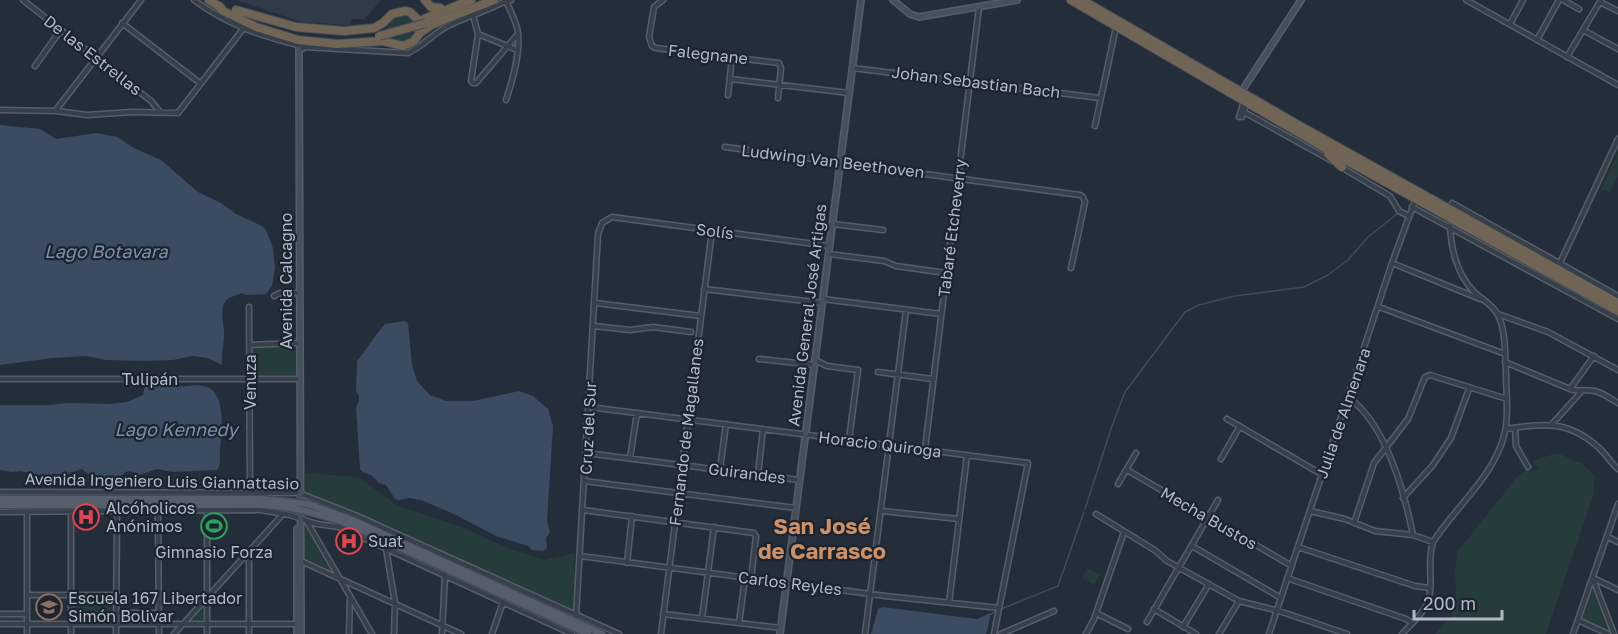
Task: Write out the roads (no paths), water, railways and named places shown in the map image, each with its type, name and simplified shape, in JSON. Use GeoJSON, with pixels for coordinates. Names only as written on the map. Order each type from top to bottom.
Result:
{"type":"FeatureCollection","features":[{"type":"Feature","properties":{"kind":"highway"},"geometry":{"type":"LineString","coordinates":[[209,0],[265,31],[298,40],[337,44],[378,41],[404,46],[417,41],[433,24],[494,0]]}},
{"type":"Feature","properties":{"kind":"highway"},"geometry":{"type":"LineString","coordinates":[[426,0],[431,7],[440,8]]}},
{"type":"Feature","properties":{"kind":"highway"},"geometry":{"type":"LineString","coordinates":[[415,17],[461,0]]}},
{"type":"Feature","properties":{"kind":"highway"},"geometry":{"type":"LineString","coordinates":[[425,21],[471,0]]}},
{"type":"Feature","properties":{"kind":"highway"},"geometry":{"type":"LineString","coordinates":[[220,6],[259,25],[293,35],[336,39],[379,34],[425,21],[483,0]]}},
{"type":"Feature","properties":{"kind":"highway"},"geometry":{"type":"LineString","coordinates":[[1071,0],[1416,199],[1559,266],[1618,303]]}},
{"type":"Feature","properties":{"kind":"highway"},"geometry":{"type":"LineString","coordinates":[[1082,0],[1298,132],[1618,311]]}},
{"type":"Feature","properties":{"kind":"highway"},"geometry":{"type":"LineString","coordinates":[[220,6],[296,27],[320,31],[374,28],[392,14],[399,11],[410,12],[419,25],[417,41]]}},
{"type":"Feature","properties":{"kind":"highway"},"geometry":{"type":"LineString","coordinates":[[236,10],[261,22],[303,32],[345,35],[379,34]]}},
{"type":"Feature","properties":{"kind":"highway"},"geometry":{"type":"LineString","coordinates":[[387,20],[385,33],[393,43]]}},
{"type":"Feature","properties":{"kind":"highway"},"geometry":{"type":"LineString","coordinates":[[1298,132],[1342,167]]}},
{"type":"Feature","properties":{"kind":"main road","name":"Avenida Ingeniero Luis Giannattasio"},"geometry":{"type":"LineString","coordinates":[[0,499],[71,502]]}},
{"type":"Feature","properties":{"kind":"main road","name":"Avenida Ingeniero Luis Giannattasio"},"geometry":{"type":"LineString","coordinates":[[0,505],[259,499],[299,506],[353,520],[588,634]]}},
{"type":"Feature","properties":{"kind":"main road","name":"Avenida Ingeniero Luis Giannattasio"},"geometry":{"type":"LineString","coordinates":[[575,627],[602,634]]}},
{"type":"Feature","properties":{"kind":"street","name":"De las Estrellas"},"geometry":{"type":"LineString","coordinates":[[22,0],[151,101],[161,113]]}},
{"type":"Feature","properties":{"kind":"street"},"geometry":{"type":"LineString","coordinates":[[56,111],[141,0]]}},
{"type":"Feature","properties":{"kind":"street"},"geometry":{"type":"LineString","coordinates":[[194,0],[243,29],[300,49],[408,53],[417,41],[508,0],[518,34],[513,79],[506,100]]}},
{"type":"Feature","properties":{"kind":"street","name":"Falegnane"},"geometry":{"type":"LineString","coordinates":[[663,0],[654,7],[649,37],[652,46],[779,63],[780,84]]}},
{"type":"Feature","properties":{"kind":"street","name":"Avenida General José Artigas"},"geometry":{"type":"LineString","coordinates":[[781,631],[861,0]]}},
{"type":"Feature","properties":{"kind":"street"},"geometry":{"type":"LineString","coordinates":[[893,0],[910,14],[919,17],[982,4],[1017,0]]}},
{"type":"Feature","properties":{"kind":"street"},"geometry":{"type":"LineString","coordinates":[[1243,98],[1244,112],[1240,117],[1243,98],[1301,0]]}},
{"type":"Feature","properties":{"kind":"street"},"geometry":{"type":"LineString","coordinates":[[1467,0],[1618,85]]}},
{"type":"Feature","properties":{"kind":"street"},"geometry":{"type":"LineString","coordinates":[[1510,24],[1523,0]]}},
{"type":"Feature","properties":{"kind":"street"},"geometry":{"type":"LineString","coordinates":[[1537,40],[1561,0],[1579,9]]}},
{"type":"Feature","properties":{"kind":"street"},"geometry":{"type":"LineString","coordinates":[[1568,57],[1600,1],[1618,11]]}},
{"type":"Feature","properties":{"kind":"street","name":"Tabaré Etcheverry"},"geometry":{"type":"LineString","coordinates":[[925,449],[982,4]]}},
{"type":"Feature","properties":{"kind":"street"},"geometry":{"type":"LineString","coordinates":[[220,6],[243,29]]}},
{"type":"Feature","properties":{"kind":"street"},"geometry":{"type":"LineString","coordinates":[[472,15],[478,34],[471,81],[473,83],[476,83],[518,34]]}},
{"type":"Feature","properties":{"kind":"street"},"geometry":{"type":"LineString","coordinates":[[122,23],[200,83]]}},
{"type":"Feature","properties":{"kind":"street"},"geometry":{"type":"LineString","coordinates":[[1095,126],[1116,26]]}},
{"type":"Feature","properties":{"kind":"street"},"geometry":{"type":"LineString","coordinates":[[0,110],[56,111],[87,115],[178,113],[243,29]]}},
{"type":"Feature","properties":{"kind":"street"},"geometry":{"type":"LineString","coordinates":[[1583,30],[1618,49]]}},
{"type":"Feature","properties":{"kind":"street"},"geometry":{"type":"LineString","coordinates":[[35,66],[60,31]]}},
{"type":"Feature","properties":{"kind":"street"},"geometry":{"type":"LineString","coordinates":[[478,34],[517,51]]}},
{"type":"Feature","properties":{"kind":"street","name":"Avenida Calcagno"},"geometry":{"type":"LineString","coordinates":[[299,634],[301,520],[299,506],[300,49]]}},
{"type":"Feature","properties":{"kind":"street"},"geometry":{"type":"LineString","coordinates":[[728,95],[732,57]]}},
{"type":"Feature","properties":{"kind":"street","name":"Johan Sebastian Bach"},"geometry":{"type":"LineString","coordinates":[[852,68],[1100,98]]}},
{"type":"Feature","properties":{"kind":"street"},"geometry":{"type":"LineString","coordinates":[[730,79],[849,93]]}},
{"type":"Feature","properties":{"kind":"street"},"geometry":{"type":"LineString","coordinates":[[778,98],[780,84]]}},
{"type":"Feature","properties":{"kind":"street"},"geometry":{"type":"LineString","coordinates":[[1244,112],[1390,196],[1399,211],[1409,216]]}},
{"type":"Feature","properties":{"kind":"street"},"geometry":{"type":"LineString","coordinates":[[1559,266],[1618,139]]}},
{"type":"Feature","properties":{"kind":"street","name":"Ludwing Van Beethoven"},"geometry":{"type":"LineString","coordinates":[[725,147],[1080,195],[1084,202],[1071,268]]}},
{"type":"Feature","properties":{"kind":"street"},"geometry":{"type":"LineString","coordinates":[[1416,199],[1450,226],[1618,319]]}},
{"type":"Feature","properties":{"kind":"street","name":"Julia de Almenara"},"geometry":{"type":"LineString","coordinates":[[1269,634],[1392,263],[1416,199]]}},
{"type":"Feature","properties":{"kind":"street"},"geometry":{"type":"LineString","coordinates":[[1452,202],[1559,266],[1618,296]]}},
{"type":"Feature","properties":{"kind":"street","name":"Solís"},"geometry":{"type":"LineString","coordinates":[[602,223],[612,217],[830,246]]}},
{"type":"Feature","properties":{"kind":"street","name":"Cruz del Sur"},"geometry":{"type":"LineString","coordinates":[[575,627],[598,234],[602,223]]}},
{"type":"Feature","properties":{"kind":"street"},"geometry":{"type":"LineString","coordinates":[[832,224],[883,230]]}},
{"type":"Feature","properties":{"kind":"street"},"geometry":{"type":"LineString","coordinates":[[1402,634],[1426,606],[1430,588],[1430,558],[1433,542],[1485,476],[1496,456],[1506,429],[1505,354],[1498,313],[1471,289],[1462,275],[1452,245],[1450,226]]}},
{"type":"Feature","properties":{"kind":"street","name":"Fernando de Magallanes"},"geometry":{"type":"LineString","coordinates":[[661,634],[712,231]]}},
{"type":"Feature","properties":{"kind":"street"},"geometry":{"type":"LineString","coordinates":[[829,254],[884,261],[896,266],[946,273]]}},
{"type":"Feature","properties":{"kind":"street"},"geometry":{"type":"LineString","coordinates":[[1392,263],[1430,277],[1472,297],[1482,299]]}},
{"type":"Feature","properties":{"kind":"street"},"geometry":{"type":"LineString","coordinates":[[704,289],[941,314]]}},
{"type":"Feature","properties":{"kind":"street"},"geometry":{"type":"LineString","coordinates":[[274,296],[280,293],[299,292]]}},
{"type":"Feature","properties":{"kind":"street"},"geometry":{"type":"LineString","coordinates":[[595,303],[701,316]]}},
{"type":"Feature","properties":{"kind":"street","name":"Venuza"},"geometry":{"type":"LineString","coordinates":[[249,307],[250,492]]}},
{"type":"Feature","properties":{"kind":"street"},"geometry":{"type":"LineString","coordinates":[[1378,307],[1505,354]]}},
{"type":"Feature","properties":{"kind":"street"},"geometry":{"type":"LineString","coordinates":[[865,634],[906,310]]}},
{"type":"Feature","properties":{"kind":"street"},"geometry":{"type":"LineString","coordinates":[[1498,313],[1548,332],[1618,370]]}},
{"type":"Feature","properties":{"kind":"street"},"geometry":{"type":"LineString","coordinates":[[594,326],[630,330],[653,327],[691,332]]}},
{"type":"Feature","properties":{"kind":"street"},"geometry":{"type":"LineString","coordinates":[[250,345],[299,343]]}},
{"type":"Feature","properties":{"kind":"street"},"geometry":{"type":"LineString","coordinates":[[1569,389],[1594,356]]}},
{"type":"Feature","properties":{"kind":"street"},"geometry":{"type":"LineString","coordinates":[[759,358],[858,370],[849,440]]}},
{"type":"Feature","properties":{"kind":"street"},"geometry":{"type":"LineString","coordinates":[[1505,362],[1569,389],[1581,392],[1595,391],[1618,403]]}},
{"type":"Feature","properties":{"kind":"street"},"geometry":{"type":"LineString","coordinates":[[878,372],[933,379]]}},
{"type":"Feature","properties":{"kind":"street"},"geometry":{"type":"LineString","coordinates":[[1354,523],[1372,469],[1386,446],[1408,419],[1423,379],[1428,375],[1507,399]]}},
{"type":"Feature","properties":{"kind":"street","name":"Tulipán"},"geometry":{"type":"LineString","coordinates":[[0,379],[299,378]]}},
{"type":"Feature","properties":{"kind":"street"},"geometry":{"type":"LineString","coordinates":[[1403,498],[1433,465],[1451,438],[1469,389]]}},
{"type":"Feature","properties":{"kind":"street"},"geometry":{"type":"LineString","coordinates":[[1552,424],[1581,392]]}},
{"type":"Feature","properties":{"kind":"street"},"geometry":{"type":"LineString","coordinates":[[1348,397],[1366,413],[1386,446],[1413,535]]}},
{"type":"Feature","properties":{"kind":"street","name":"Horacio Quiroga"},"geometry":{"type":"LineString","coordinates":[[589,407],[1028,463],[999,610]]}},
{"type":"Feature","properties":{"kind":"street"},"geometry":{"type":"LineString","coordinates":[[630,458],[637,413]]}},
{"type":"Feature","properties":{"kind":"street"},"geometry":{"type":"LineString","coordinates":[[1227,419],[1322,474]]}},
{"type":"Feature","properties":{"kind":"street"},"geometry":{"type":"LineString","coordinates":[[720,469],[726,424]]}},
{"type":"Feature","properties":{"kind":"street"},"geometry":{"type":"LineString","coordinates":[[1506,429],[1552,424],[1592,442],[1618,469]]}},
{"type":"Feature","properties":{"kind":"street"},"geometry":{"type":"LineString","coordinates":[[1221,459],[1240,426]]}},
{"type":"Feature","properties":{"kind":"street"},"geometry":{"type":"LineString","coordinates":[[1515,428],[1516,446],[1528,467]]}},
{"type":"Feature","properties":{"kind":"street"},"geometry":{"type":"LineString","coordinates":[[758,474],[763,429]]}},
{"type":"Feature","properties":{"kind":"street","name":"Guirandes"},"geometry":{"type":"LineString","coordinates":[[586,453],[800,480]]}},
{"type":"Feature","properties":{"kind":"street"},"geometry":{"type":"LineString","coordinates":[[1118,484],[1136,453]]}},
{"type":"Feature","properties":{"kind":"street"},"geometry":{"type":"LineString","coordinates":[[949,603],[967,455]]}},
{"type":"Feature","properties":{"kind":"street","name":"Mecha Bustos"},"geometry":{"type":"LineString","coordinates":[[1127,470],[1292,566]]}},
{"type":"Feature","properties":{"kind":"street"},"geometry":{"type":"LineString","coordinates":[[584,481],[797,508]]}},
{"type":"Feature","properties":{"kind":"street","name":"Avenida Ingeniero Luis Giannattasio"},"geometry":{"type":"LineString","coordinates":[[0,492],[117,511],[261,510],[283,514],[339,527],[502,602],[575,627],[619,634]]}},
{"type":"Feature","properties":{"kind":"street","name":"Avenida Ingeniero Luis Giannattasio"},"geometry":{"type":"LineString","coordinates":[[0,512],[27,512],[71,502],[250,492],[299,493],[355,515],[575,627]]}},
{"type":"Feature","properties":{"kind":"street"},"geometry":{"type":"LineString","coordinates":[[1147,622],[1218,500]]}},
{"type":"Feature","properties":{"kind":"street"},"geometry":{"type":"LineString","coordinates":[[71,502],[71,634]]}},
{"type":"Feature","properties":{"kind":"street"},"geometry":{"type":"LineString","coordinates":[[1573,634],[1618,504]]}},
{"type":"Feature","properties":{"kind":"street"},"geometry":{"type":"LineString","coordinates":[[207,510],[207,634]]}},
{"type":"Feature","properties":{"kind":"street"},"geometry":{"type":"LineString","coordinates":[[583,510],[754,533],[756,536],[751,579]]}},
{"type":"Feature","properties":{"kind":"street"},"geometry":{"type":"LineString","coordinates":[[116,634],[117,511]]}},
{"type":"Feature","properties":{"kind":"street"},"geometry":{"type":"LineString","coordinates":[[158,511],[159,634]]}},
{"type":"Feature","properties":{"kind":"street"},"geometry":{"type":"LineString","coordinates":[[881,511],[959,519]]}},
{"type":"Feature","properties":{"kind":"street"},"geometry":{"type":"LineString","coordinates":[[1310,511],[1375,531],[1413,535],[1433,542]]}},
{"type":"Feature","properties":{"kind":"street"},"geometry":{"type":"LineString","coordinates":[[27,512],[27,634]]}},
{"type":"Feature","properties":{"kind":"street"},"geometry":{"type":"LineString","coordinates":[[174,634],[283,514]]}},
{"type":"Feature","properties":{"kind":"street"},"geometry":{"type":"LineString","coordinates":[[1096,514],[1179,567],[1239,600],[1347,634]]}},
{"type":"Feature","properties":{"kind":"street"},"geometry":{"type":"LineString","coordinates":[[627,563],[632,516]]}},
{"type":"Feature","properties":{"kind":"street"},"geometry":{"type":"LineString","coordinates":[[301,520],[313,532],[372,634]]}},
{"type":"Feature","properties":{"kind":"street"},"geometry":{"type":"LineString","coordinates":[[313,532],[325,524]]}},
{"type":"Feature","properties":{"kind":"street"},"geometry":{"type":"LineString","coordinates":[[702,618],[714,527]]}},
{"type":"Feature","properties":{"kind":"street"},"geometry":{"type":"LineString","coordinates":[[1086,634],[1096,613],[1124,532]]}},
{"type":"Feature","properties":{"kind":"street"},"geometry":{"type":"LineString","coordinates":[[1608,537],[1618,542]]}},
{"type":"Feature","properties":{"kind":"street"},"geometry":{"type":"LineString","coordinates":[[1192,546],[1281,598]]}},
{"type":"Feature","properties":{"kind":"street"},"geometry":{"type":"LineString","coordinates":[[1298,547],[1415,586],[1430,588]]}},
{"type":"Feature","properties":{"kind":"street"},"geometry":{"type":"LineString","coordinates":[[386,548],[395,603],[394,634]]}},
{"type":"Feature","properties":{"kind":"street"},"geometry":{"type":"LineString","coordinates":[[247,555],[249,561],[249,634]]}},
{"type":"Feature","properties":{"kind":"street","name":"Carlos Reyles"},"geometry":{"type":"LineString","coordinates":[[580,556],[999,610]]}},
{"type":"Feature","properties":{"kind":"street"},"geometry":{"type":"LineString","coordinates":[[299,560],[461,634]]}},
{"type":"Feature","properties":{"kind":"street"},"geometry":{"type":"LineString","coordinates":[[442,634],[445,575]]}},
{"type":"Feature","properties":{"kind":"street"},"geometry":{"type":"LineString","coordinates":[[740,623],[745,578]]}},
{"type":"Feature","properties":{"kind":"street"},"geometry":{"type":"LineString","coordinates":[[1287,578],[1412,623]]}},
{"type":"Feature","properties":{"kind":"street"},"geometry":{"type":"LineString","coordinates":[[1593,578],[1618,590]]}},
{"type":"Feature","properties":{"kind":"street"},"geometry":{"type":"LineString","coordinates":[[1593,578],[1614,634]]}},
{"type":"Feature","properties":{"kind":"street"},"geometry":{"type":"LineString","coordinates":[[1183,627],[1209,584]]}},
{"type":"Feature","properties":{"kind":"street"},"geometry":{"type":"LineString","coordinates":[[349,634],[350,594]]}},
{"type":"Feature","properties":{"kind":"street"},"geometry":{"type":"LineString","coordinates":[[27,595],[116,595]]}},
{"type":"Feature","properties":{"kind":"street"},"geometry":{"type":"LineString","coordinates":[[1219,634],[1239,600]]}},
{"type":"Feature","properties":{"kind":"street"},"geometry":{"type":"LineString","coordinates":[[492,634],[502,602]]}},
{"type":"Feature","properties":{"kind":"street"},"geometry":{"type":"LineString","coordinates":[[1154,609],[1196,634]]}},
{"type":"Feature","properties":{"kind":"street"},"geometry":{"type":"LineString","coordinates":[[994,634],[999,610]]}},
{"type":"Feature","properties":{"kind":"street"},"geometry":{"type":"LineString","coordinates":[[1002,634],[1054,611]]}},
{"type":"Feature","properties":{"kind":"street"},"geometry":{"type":"LineString","coordinates":[[116,613],[159,613]]}},
{"type":"Feature","properties":{"kind":"street"},"geometry":{"type":"LineString","coordinates":[[1096,613],[1128,629]]}},
{"type":"Feature","properties":{"kind":"street"},"geometry":{"type":"LineString","coordinates":[[0,614],[26,614]]}},
{"type":"Feature","properties":{"kind":"street"},"geometry":{"type":"LineString","coordinates":[[663,614],[740,623],[781,631]]}},
{"type":"Feature","properties":{"kind":"street"},"geometry":{"type":"LineString","coordinates":[[1578,620],[1608,634]]}},
{"type":"Feature","properties":{"kind":"street"},"geometry":{"type":"LineString","coordinates":[[0,624],[299,624]]}},
{"type":"Feature","properties":{"kind":"water","name":"Lago Botavara"},"geometry":{"type":"Polygon","coordinates":[[[0,125],[40,129],[56,139],[97,133],[117,137],[134,148],[161,160],[198,192],[266,230],[273,248],[275,268],[272,286],[266,294],[246,295],[242,293],[231,297],[223,305],[222,365],[208,358],[192,356],[173,360],[148,361],[106,360],[86,356],[0,365],[0,125]]]}},
{"type":"Feature","properties":{"kind":"water"},"geometry":{"type":"Polygon","coordinates":[[[405,321],[408,323],[412,365],[417,381],[430,395],[446,401],[473,401],[519,391],[533,396],[548,409],[553,426],[547,521],[550,532],[546,538],[547,548],[543,551],[532,550],[528,546],[496,536],[421,500],[395,499],[386,485],[379,483],[360,469],[356,407],[359,401],[356,391],[357,361],[385,324],[405,321]]]}},
{"type":"Feature","properties":{"kind":"water","name":"Lago Kennedy"},"geometry":{"type":"Polygon","coordinates":[[[145,386],[207,387],[217,397],[222,423],[220,462],[217,470],[173,472],[157,469],[139,475],[129,471],[122,475],[106,477],[95,476],[82,469],[66,474],[37,475],[21,471],[0,470],[0,405],[127,402],[143,395],[145,386]]]}},
{"type":"Feature","properties":{"kind":"water"},"geometry":{"type":"Polygon","coordinates":[[[882,607],[977,619],[991,614],[986,634],[871,634],[878,609],[882,607]]]}},
{"type":"Feature","properties":{"kind":"waterway"},"geometry":{"type":"LineString","coordinates":[[1085,509],[1125,392],[1185,312],[1199,305],[1235,296],[1304,287],[1328,275],[1348,260],[1368,237],[1397,214]]}},
{"type":"Feature","properties":{"kind":"waterway"},"geometry":{"type":"LineString","coordinates":[[1001,609],[1058,586],[1084,512]]}},
{"type":"Feature","properties":{"kind":"waterway"},"geometry":{"type":"LineString","coordinates":[[991,614],[997,611]]}},
{"type":"Feature","properties":{"kind":"place","name":"Alcóholicos Anónimos"},"geometry":{"type":"Point","coordinates":[86,517]}},
{"type":"Feature","properties":{"kind":"place","name":"Gimnasio Forza"},"geometry":{"type":"Point","coordinates":[214,526]}},
{"type":"Feature","properties":{"kind":"place","name":"Suat"},"geometry":{"type":"Point","coordinates":[349,541]}},
{"type":"Feature","properties":{"kind":"place","name":"Escuela 167 Libertador Simón Bolivar"},"geometry":{"type":"Point","coordinates":[49,607]}},
{"type":"Feature","properties":{"kind":"district","name":"San José de Carrasco"},"geometry":{"type":"Point","coordinates":[822,538]}}]}
